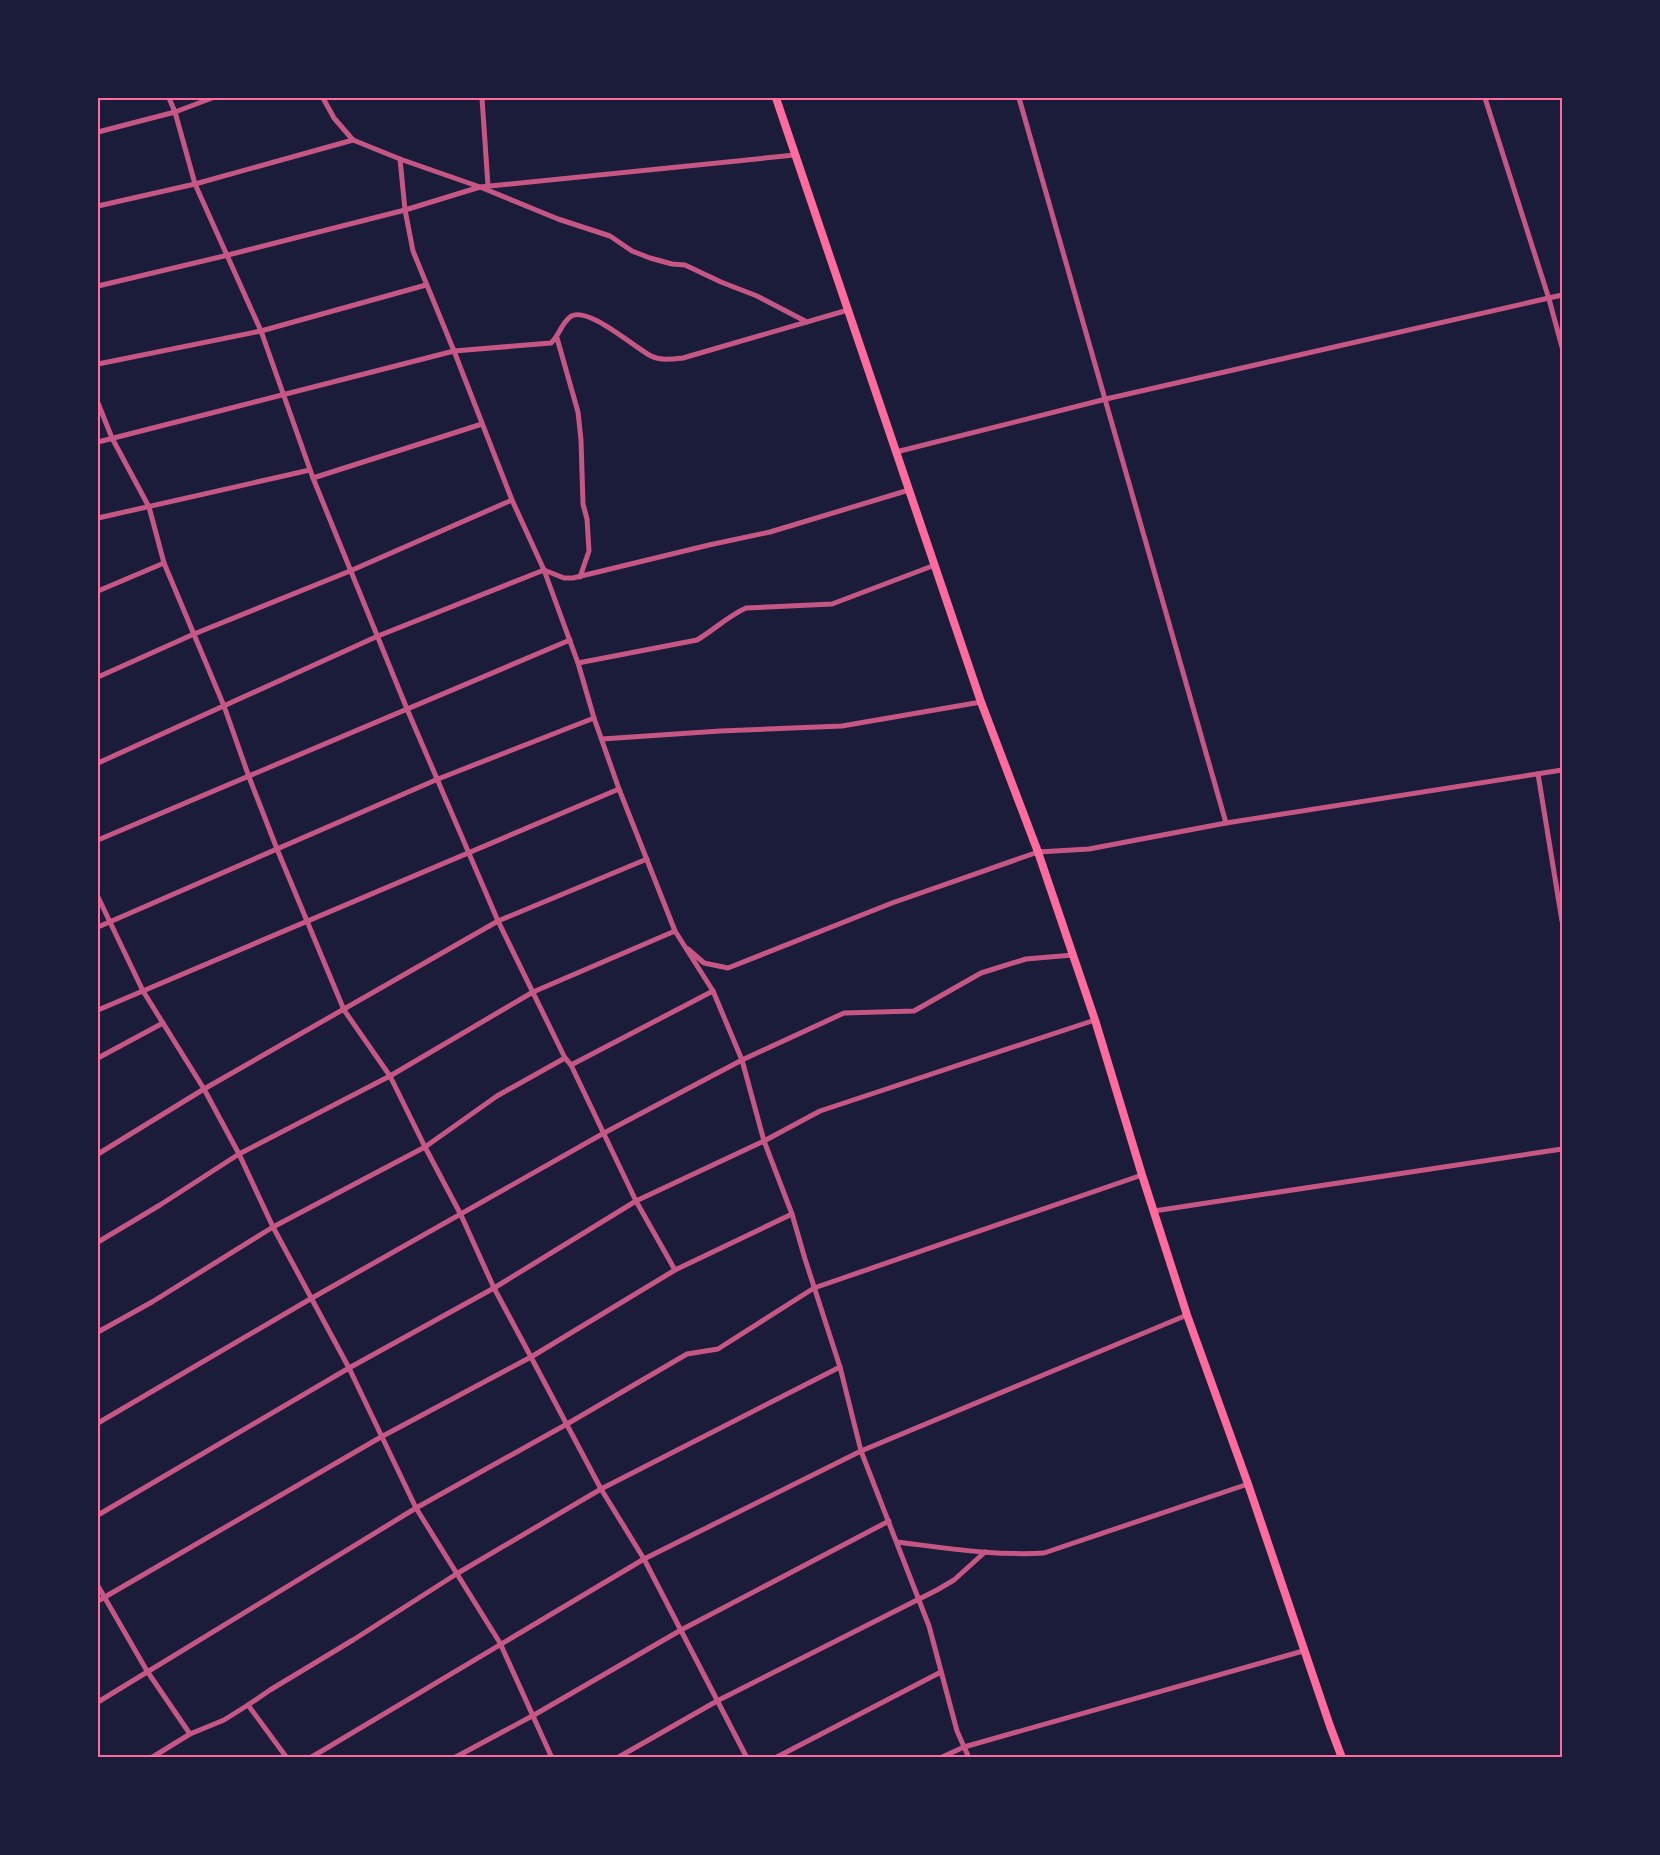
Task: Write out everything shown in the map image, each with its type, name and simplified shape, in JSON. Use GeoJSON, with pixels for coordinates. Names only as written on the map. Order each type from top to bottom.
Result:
{"type":"FeatureCollection","features":[{"type":"Feature","properties":{"kind":"main road"},"geometry":{"type":"LineString","coordinates":[[776,98],[981,702],[1038,852],[1095,1020],[1187,1315],[1342,1758]]}},
{"type":"Feature","properties":{"kind":"street"},"geometry":{"type":"LineString","coordinates":[[169,98],[195,184],[261,331],[310,470],[350,571],[498,921],[565,1058],[571,1065],[636,1201],[675,1270]]}},
{"type":"Feature","properties":{"kind":"street"},"geometry":{"type":"LineString","coordinates":[[98,132],[175,112],[212,98]]}},
{"type":"Feature","properties":{"kind":"street"},"geometry":{"type":"LineString","coordinates":[[323,98],[334,118],[353,140],[480,187],[558,219],[610,236],[650,258],[685,265],[757,296],[807,322]]}},
{"type":"Feature","properties":{"kind":"street"},"geometry":{"type":"LineString","coordinates":[[482,98],[488,186]]}},
{"type":"Feature","properties":{"kind":"street"},"geometry":{"type":"LineString","coordinates":[[1019,98],[1226,823]]}},
{"type":"Feature","properties":{"kind":"street"},"geometry":{"type":"LineString","coordinates":[[1485,98],[1563,347]]}},
{"type":"Feature","properties":{"kind":"street"},"geometry":{"type":"LineString","coordinates":[[98,206],[195,184],[353,140]]}},
{"type":"Feature","properties":{"kind":"street"},"geometry":{"type":"LineString","coordinates":[[98,286],[405,210],[480,187],[795,154]]}},
{"type":"Feature","properties":{"kind":"street"},"geometry":{"type":"LineString","coordinates":[[400,159],[405,210],[413,251],[512,500],[544,570],[578,663],[594,718],[619,789],[675,931],[713,991],[742,1060],[764,1141],[792,1214],[840,1367],[861,1451],[929,1626],[957,1731],[969,1758]]}},
{"type":"Feature","properties":{"kind":"street"},"geometry":{"type":"LineString","coordinates":[[98,364],[261,331],[426,285]]}},
{"type":"Feature","properties":{"kind":"street"},"geometry":{"type":"LineString","coordinates":[[896,452],[1106,399],[1563,295]]}},
{"type":"Feature","properties":{"kind":"street"},"geometry":{"type":"LineString","coordinates":[[98,442],[454,351],[551,343],[557,338],[570,316],[577,314],[585,314],[653,357],[665,360],[683,358],[848,310]]}},
{"type":"Feature","properties":{"kind":"street"},"geometry":{"type":"LineString","coordinates":[[557,338],[578,412],[581,440],[583,504],[587,519],[589,551],[580,577]]}},
{"type":"Feature","properties":{"kind":"street"},"geometry":{"type":"LineString","coordinates":[[98,403],[112,438],[149,507],[164,563],[224,706],[277,849],[345,1010],[390,1076],[531,1357],[601,1489],[644,1559],[747,1758]]}},
{"type":"Feature","properties":{"kind":"street"},"geometry":{"type":"LineString","coordinates":[[313,478],[482,424]]}},
{"type":"Feature","properties":{"kind":"street"},"geometry":{"type":"LineString","coordinates":[[98,518],[310,470]]}},
{"type":"Feature","properties":{"kind":"street"},"geometry":{"type":"LineString","coordinates":[[98,763],[378,636],[544,570],[564,578],[580,577],[709,544],[770,532],[909,490]]}},
{"type":"Feature","properties":{"kind":"street"},"geometry":{"type":"LineString","coordinates":[[98,677],[512,500]]}},
{"type":"Feature","properties":{"kind":"street"},"geometry":{"type":"LineString","coordinates":[[98,591],[164,563]]}},
{"type":"Feature","properties":{"kind":"street"},"geometry":{"type":"LineString","coordinates":[[578,663],[697,639],[746,608],[832,604],[934,565]]}},
{"type":"Feature","properties":{"kind":"street"},"geometry":{"type":"LineString","coordinates":[[98,840],[570,640]]}},
{"type":"Feature","properties":{"kind":"street"},"geometry":{"type":"LineString","coordinates":[[602,739],[842,726],[981,702]]}},
{"type":"Feature","properties":{"kind":"street"},"geometry":{"type":"LineString","coordinates":[[98,927],[438,779],[594,718]]}},
{"type":"Feature","properties":{"kind":"street"},"geometry":{"type":"LineString","coordinates":[[683,945],[704,963],[728,968],[892,903],[1038,852],[1089,849],[1226,823],[1563,770]]}},
{"type":"Feature","properties":{"kind":"street"},"geometry":{"type":"LineString","coordinates":[[1538,774],[1563,921]]}},
{"type":"Feature","properties":{"kind":"street"},"geometry":{"type":"LineString","coordinates":[[98,1010],[619,789]]}},
{"type":"Feature","properties":{"kind":"street"},"geometry":{"type":"LineString","coordinates":[[98,1154],[204,1089],[498,921],[647,859]]}},
{"type":"Feature","properties":{"kind":"street"},"geometry":{"type":"LineString","coordinates":[[98,897],[143,991],[204,1089],[239,1154],[273,1227],[349,1368],[417,1508],[501,1643],[552,1758]]}},
{"type":"Feature","properties":{"kind":"street"},"geometry":{"type":"LineString","coordinates":[[98,1242],[239,1154],[390,1076],[533,992],[675,931]]}},
{"type":"Feature","properties":{"kind":"street"},"geometry":{"type":"LineString","coordinates":[[98,1424],[312,1298],[604,1133],[742,1060],[844,1013],[914,1011],[981,973],[1026,958],[1073,955]]}},
{"type":"Feature","properties":{"kind":"street"},"geometry":{"type":"LineString","coordinates":[[571,1065],[713,991]]}},
{"type":"Feature","properties":{"kind":"street"},"geometry":{"type":"LineString","coordinates":[[98,1515],[349,1368],[495,1288],[636,1201],[764,1141],[820,1111],[1095,1020]]}},
{"type":"Feature","properties":{"kind":"street"},"geometry":{"type":"LineString","coordinates":[[98,1058],[162,1023]]}},
{"type":"Feature","properties":{"kind":"street"},"geometry":{"type":"LineString","coordinates":[[98,1332],[152,1302],[273,1227],[425,1147],[498,1096],[565,1058]]}},
{"type":"Feature","properties":{"kind":"street"},"geometry":{"type":"LineString","coordinates":[[1154,1210],[1563,1149]]}},
{"type":"Feature","properties":{"kind":"street"},"geometry":{"type":"LineString","coordinates":[[98,1702],[417,1508],[687,1354],[718,1349],[814,1288],[1142,1175]]}},
{"type":"Feature","properties":{"kind":"street"},"geometry":{"type":"LineString","coordinates":[[98,1601],[381,1437],[531,1357],[675,1270],[792,1214]]}},
{"type":"Feature","properties":{"kind":"street"},"geometry":{"type":"LineString","coordinates":[[310,1758],[644,1559],[861,1451],[1187,1315]]}},
{"type":"Feature","properties":{"kind":"street"},"geometry":{"type":"LineString","coordinates":[[151,1758],[190,1734],[224,1720],[458,1573],[601,1489],[840,1367]]}},
{"type":"Feature","properties":{"kind":"street"},"geometry":{"type":"LineString","coordinates":[[897,1542],[1021,1555],[1044,1553],[1248,1484]]}},
{"type":"Feature","properties":{"kind":"street"},"geometry":{"type":"LineString","coordinates":[[454,1758],[681,1630],[889,1521]]}},
{"type":"Feature","properties":{"kind":"street"},"geometry":{"type":"LineString","coordinates":[[617,1758],[717,1701],[954,1580],[985,1552]]}},
{"type":"Feature","properties":{"kind":"street"},"geometry":{"type":"LineString","coordinates":[[98,1586],[147,1671],[190,1734]]}},
{"type":"Feature","properties":{"kind":"street"},"geometry":{"type":"LineString","coordinates":[[940,1758],[964,1747],[1303,1651]]}},
{"type":"Feature","properties":{"kind":"street"},"geometry":{"type":"LineString","coordinates":[[775,1758],[941,1672]]}},
{"type":"Feature","properties":{"kind":"street"},"geometry":{"type":"LineString","coordinates":[[248,1705],[287,1758]]}}]}
